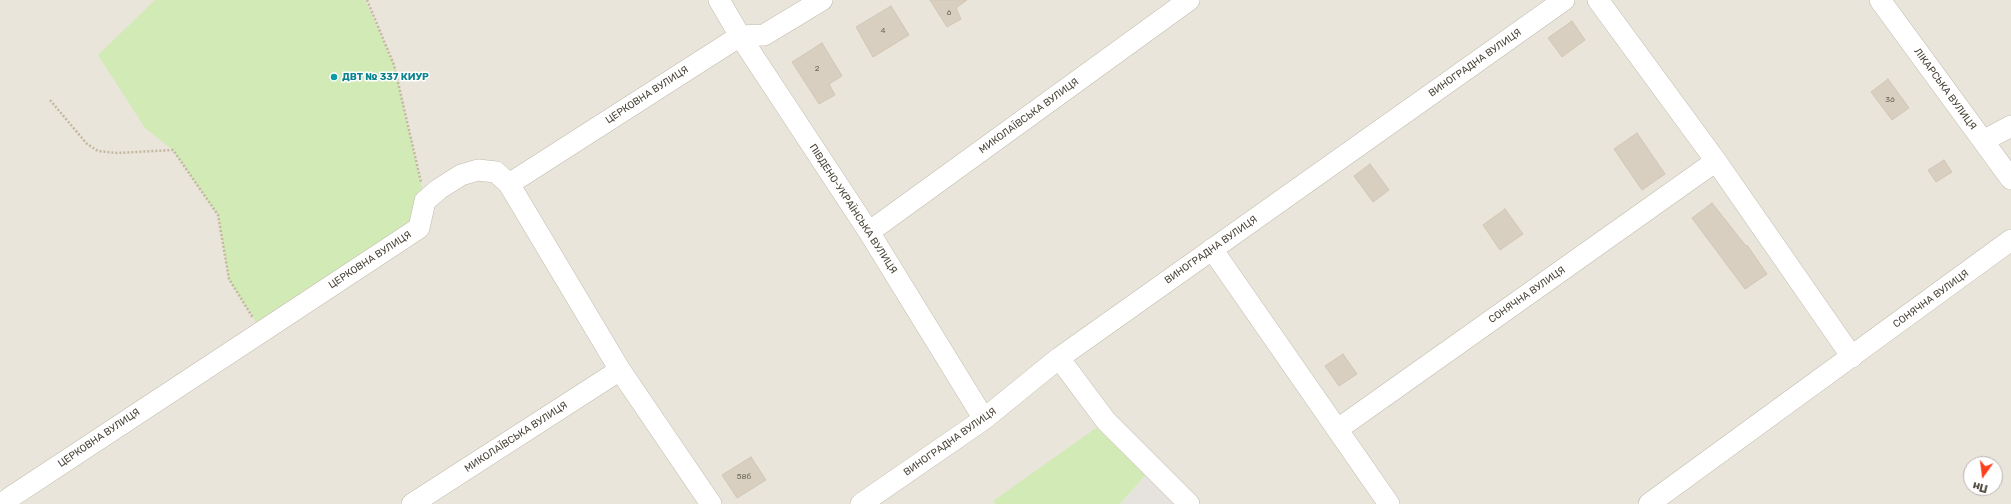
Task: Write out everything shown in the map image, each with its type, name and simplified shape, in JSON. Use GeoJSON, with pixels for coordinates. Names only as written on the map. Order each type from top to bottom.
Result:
{"type":"FeatureCollection","features":[{"type":"Feature","properties":{"kind":"street","name":"ПІВДЕНО-УКРАЇНСЬКА ВУЛИЦЯ"},"geometry":{"type":"LineString","coordinates":[[719,0],[740,36],[869,232],[984,419]]}},
{"type":"Feature","properties":{"kind":"street"},"geometry":{"type":"LineString","coordinates":[[740,36],[764,36],[822,0]]}},
{"type":"Feature","properties":{"kind":"street","name":"МИКОЛАЇВСЬКА ВУЛИЦЯ"},"geometry":{"type":"LineString","coordinates":[[869,232],[1189,0]]}},
{"type":"Feature","properties":{"kind":"street","name":"ВИНОГРАДНА ВУЛИЦЯ"},"geometry":{"type":"LineString","coordinates":[[861,504],[984,419],[1059,358],[1564,0]]}},
{"type":"Feature","properties":{"kind":"street"},"geometry":{"type":"LineString","coordinates":[[1598,0],[1716,161],[1852,357]]}},
{"type":"Feature","properties":{"kind":"street","name":"ЛІКАРСЬКА ВУЛИЦЯ"},"geometry":{"type":"LineString","coordinates":[[1880,0],[2011,179]]}},
{"type":"Feature","properties":{"kind":"street","name":"ЦЕРКОВНА ВУЛИЦЯ"},"geometry":{"type":"LineString","coordinates":[[508,184],[740,36]]}},
{"type":"Feature","properties":{"kind":"street"},"geometry":{"type":"LineString","coordinates":[[1983,141],[2011,126]]}},
{"type":"Feature","properties":{"kind":"street","name":"СОНЯЧНА ВУЛИЦЯ"},"geometry":{"type":"LineString","coordinates":[[1338,428],[1716,161]]}},
{"type":"Feature","properties":{"kind":"street"},"geometry":{"type":"LineString","coordinates":[[425,202],[439,189],[461,175],[478,170],[496,172],[508,184],[620,370],[711,504]]}},
{"type":"Feature","properties":{"kind":"street","name":"ЦЕРКОВНА ВУЛИЦЯ"},"geometry":{"type":"LineString","coordinates":[[6,497],[419,228],[425,202]]}},
{"type":"Feature","properties":{"kind":"street","name":"СОНЯЧНА ВУЛИЦЯ"},"geometry":{"type":"LineString","coordinates":[[1649,504],[2011,240]]}},
{"type":"Feature","properties":{"kind":"street"},"geometry":{"type":"LineString","coordinates":[[1212,249],[1338,428],[1389,504]]}},
{"type":"Feature","properties":{"kind":"street"},"geometry":{"type":"LineString","coordinates":[[1059,358],[1106,421],[1189,504]]}},
{"type":"Feature","properties":{"kind":"street","name":"МИКОЛАЇВСЬКА ВУЛИЦЯ"},"geometry":{"type":"LineString","coordinates":[[412,504],[620,370]]}},
{"type":"Feature","properties":{"kind":"path"},"geometry":{"type":"LineString","coordinates":[[367,0],[394,65],[425,202]]}},
{"type":"Feature","properties":{"kind":"path"},"geometry":{"type":"LineString","coordinates":[[50,100],[87,144],[98,152],[117,153],[173,150],[218,215],[229,279],[261,330]]}},
{"type":"Feature","properties":{"kind":"shaded area"},"geometry":{"type":"Polygon","coordinates":[[[0,0],[2011,0],[2011,504],[1189,504],[1152,468],[993,501],[995,504],[12,504],[0,488],[0,0]]]}},
{"type":"Feature","properties":{"kind":"shaded area"},"geometry":{"type":"Polygon","coordinates":[[[1152,468],[1189,504],[1120,504],[1152,468]]]}},
{"type":"Feature","properties":{"kind":"green space"},"geometry":{"type":"Polygon","coordinates":[[[155,0],[365,0],[394,65],[425,201],[419,228],[261,330],[229,279],[218,215],[173,150],[145,128],[98,55],[155,0]]]}},
{"type":"Feature","properties":{"kind":"green space"},"geometry":{"type":"Polygon","coordinates":[[[1106,421],[1152,468],[1120,504],[995,504],[993,501],[1106,421]]]}},
{"type":"Feature","properties":{"kind":"building"},"geometry":{"type":"Polygon","coordinates":[[[930,0],[967,0],[956,8],[961,19],[947,27],[930,0]]]}},
{"type":"Feature","properties":{"kind":"building"},"geometry":{"type":"Polygon","coordinates":[[[891,6],[909,35],[873,57],[856,27],[891,6]]]}},
{"type":"Feature","properties":{"kind":"building"},"geometry":{"type":"Polygon","coordinates":[[[1572,21],[1585,40],[1562,57],[1548,38],[1572,21]]]}},
{"type":"Feature","properties":{"kind":"building"},"geometry":{"type":"Polygon","coordinates":[[[822,43],[842,76],[829,84],[835,95],[819,104],[792,62],[822,43]]]}},
{"type":"Feature","properties":{"kind":"building"},"geometry":{"type":"Polygon","coordinates":[[[1888,79],[1909,108],[1892,120],[1871,92],[1888,79]]]}},
{"type":"Feature","properties":{"kind":"building"},"geometry":{"type":"Polygon","coordinates":[[[1637,133],[1665,174],[1642,190],[1614,149],[1637,133]]]}},
{"type":"Feature","properties":{"kind":"building"},"geometry":{"type":"Polygon","coordinates":[[[1944,160],[1952,172],[1936,182],[1928,170],[1944,160]]]}},
{"type":"Feature","properties":{"kind":"building"},"geometry":{"type":"Polygon","coordinates":[[[1370,164],[1389,190],[1373,202],[1354,176],[1370,164]]]}},
{"type":"Feature","properties":{"kind":"building"},"geometry":{"type":"Polygon","coordinates":[[[1712,203],[1746,246],[1747,245],[1767,274],[1745,289],[1692,218],[1712,203]]]}},
{"type":"Feature","properties":{"kind":"building"},"geometry":{"type":"Polygon","coordinates":[[[1505,209],[1523,234],[1500,250],[1483,225],[1505,209]]]}},
{"type":"Feature","properties":{"kind":"building"},"geometry":{"type":"Polygon","coordinates":[[[1343,354],[1357,374],[1339,386],[1325,366],[1343,354]]]}},
{"type":"Feature","properties":{"kind":"building"},"geometry":{"type":"Polygon","coordinates":[[[751,457],[766,480],[737,498],[722,475],[751,457]]]}},
{"type":"Feature","properties":{"kind":"place","name":"ДВТ № 337 КИУР"},"geometry":{"type":"Point","coordinates":[334,77]}}]}
